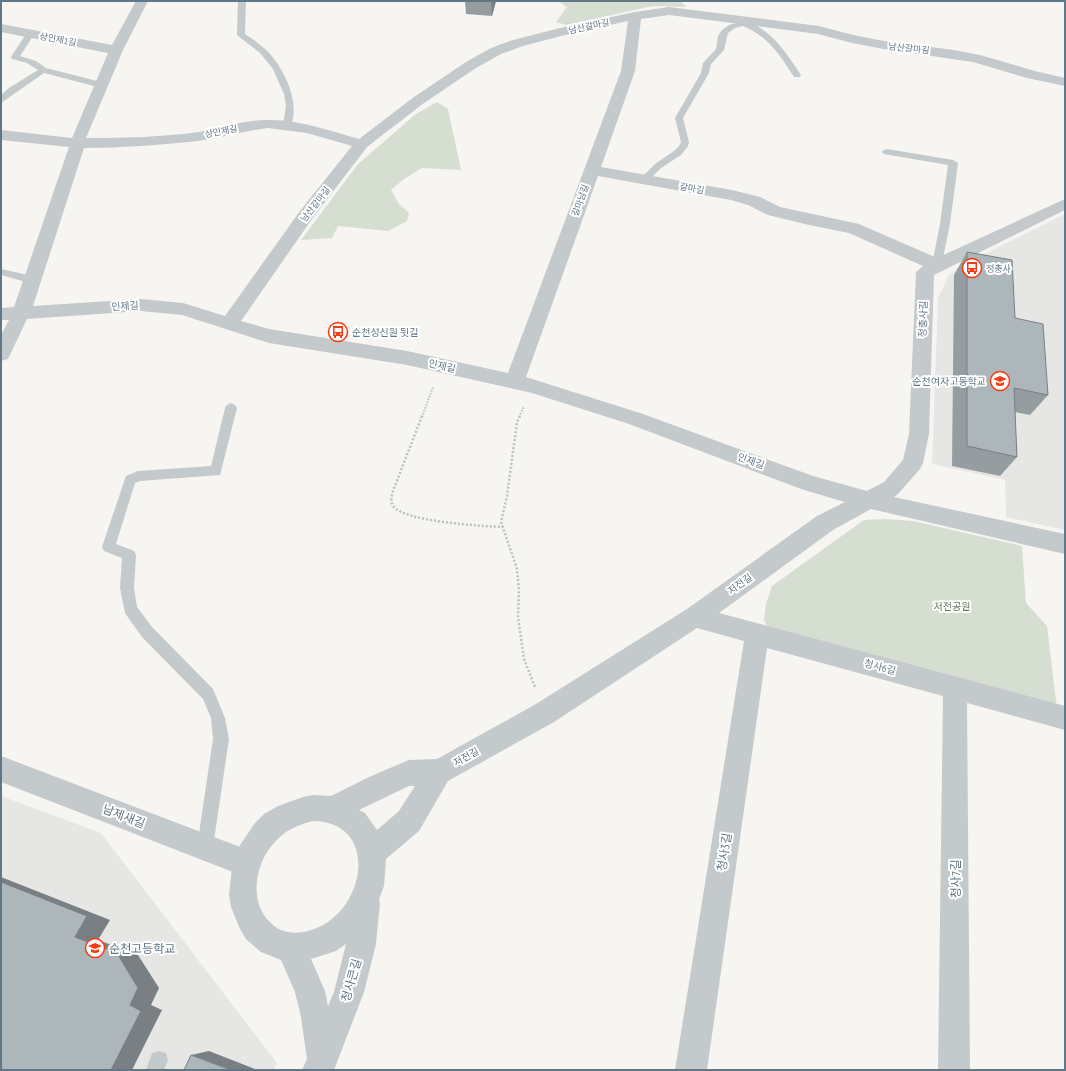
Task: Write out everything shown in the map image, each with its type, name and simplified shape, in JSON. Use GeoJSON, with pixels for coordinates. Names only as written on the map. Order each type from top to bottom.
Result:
{"type":"FeatureCollection","features":[{"type":"Feature","properties":{"kind":"street"},"geometry":{"type":"LineString","coordinates":[[1,354],[21,314],[82,129],[102,86],[116,50],[142,1]]}},
{"type":"Feature","properties":{"kind":"street","name":"남산갈마길"},"geometry":{"type":"LineString","coordinates":[[229,324],[306,215],[362,144],[419,100],[471,65],[496,51],[511,45],[560,32],[635,16],[670,11],[819,30],[852,40],[961,55],[1032,75],[1065,82]]}},
{"type":"Feature","properties":{"kind":"street","name":"갈마남길"},"geometry":{"type":"LineString","coordinates":[[524,384],[591,170],[628,71],[635,16]]}},
{"type":"Feature","properties":{"kind":"street","name":"상인제1길"},"geometry":{"type":"LineString","coordinates":[[1,28],[116,50]]}},
{"type":"Feature","properties":{"kind":"street","name":"상인제길"},"geometry":{"type":"LineString","coordinates":[[1,134],[78,142],[118,143],[193,136],[268,124],[287,125],[308,129],[362,144]]}},
{"type":"Feature","properties":{"kind":"street","name":"갈마길"},"geometry":{"type":"LineString","coordinates":[[591,170],[732,195],[754,201],[774,211],[810,220],[853,228],[937,265]]}},
{"type":"Feature","properties":{"kind":"street","name":"정충사길"},"geometry":{"type":"LineString","coordinates":[[869,500],[891,488],[913,463],[919,434],[925,272],[1065,204]]}},
{"type":"Feature","properties":{"kind":"street","name":"인제길"},"geometry":{"type":"LineString","coordinates":[[1,314],[21,314],[141,305],[183,309],[269,336],[407,358],[524,384],[636,419],[811,484],[869,500]]}},
{"type":"Feature","properties":{"kind":"street"},"geometry":{"type":"LineString","coordinates":[[869,500],[1065,544]]}},
{"type":"Feature","properties":{"kind":"street","name":"저전길"},"geometry":{"type":"LineString","coordinates":[[333,809],[378,786],[409,773],[439,772],[545,713],[695,617],[825,523],[869,500]]}},
{"type":"Feature","properties":{"kind":"street","name":"청사6길"},"geometry":{"type":"LineString","coordinates":[[695,617],[1065,718]]}},
{"type":"Feature","properties":{"kind":"street","name":"청사3길"},"geometry":{"type":"LineString","coordinates":[[691,1070],[757,634]]}},
{"type":"Feature","properties":{"kind":"street","name":"청사7길"},"geometry":{"type":"LineString","coordinates":[[954,1070],[955,688]]}},
{"type":"Feature","properties":{"kind":"street","name":"남제새길"},"geometry":{"type":"LineString","coordinates":[[1,769],[246,863]]}},
{"type":"Feature","properties":{"kind":"street","name":"저전길"},"geometry":{"type":"LineString","coordinates":[[372,853],[409,821],[439,772]]}},
{"type":"Feature","properties":{"kind":"street"},"geometry":{"type":"LineString","coordinates":[[313,808],[333,809],[350,818],[364,833],[372,853],[373,876],[367,898],[354,920],[336,937],[314,946],[291,948],[271,942],[255,928],[245,909],[242,886],[246,863],[258,841],[273,824],[292,812],[313,808]]}},
{"type":"Feature","properties":{"kind":"street","name":"청사큰길"},"geometry":{"type":"LineString","coordinates":[[320,1064],[349,992],[361,944],[367,898]]}},
{"type":"Feature","properties":{"kind":"street","name":"청사큰길"},"geometry":{"type":"LineString","coordinates":[[291,948],[310,991],[316,1017],[320,1064]]}},
{"type":"Feature","properties":{"kind":"lane"},"geometry":{"type":"LineString","coordinates":[[242,1],[242,35],[263,51],[277,69],[288,94],[290,106],[287,125]]}},
{"type":"Feature","properties":{"kind":"lane"},"geometry":{"type":"LineString","coordinates":[[644,180],[659,165],[675,155],[684,146],[685,142],[680,118],[681,113],[706,73],[707,63],[720,50],[721,37],[724,31],[748,22],[758,28],[772,39],[797,75]]}},
{"type":"Feature","properties":{"kind":"lane"},"geometry":{"type":"LineString","coordinates":[[31,34],[15,57],[38,64],[43,70],[102,86]]}},
{"type":"Feature","properties":{"kind":"lane"},"geometry":{"type":"LineString","coordinates":[[1,100],[12,90],[43,70]]}},
{"type":"Feature","properties":{"kind":"lane"},"geometry":{"type":"LineString","coordinates":[[887,152],[953,163],[945,224],[937,265]]}},
{"type":"Feature","properties":{"kind":"lane"},"geometry":{"type":"LineString","coordinates":[[1,272],[33,280]]}},
{"type":"Feature","properties":{"kind":"lane"},"geometry":{"type":"LineString","coordinates":[[205,847],[221,739],[218,718],[208,694],[148,632],[130,609],[128,588],[130,555],[109,547],[130,480],[138,476],[216,471],[231,408]]}},
{"type":"Feature","properties":{"kind":"path"},"geometry":{"type":"LineString","coordinates":[[441,366],[390,500],[394,508],[403,514],[454,523],[503,527]]}},
{"type":"Feature","properties":{"kind":"path"},"geometry":{"type":"LineString","coordinates":[[524,384],[517,422],[507,496],[501,522],[517,569],[520,590],[518,616],[524,659],[545,713]]}},
{"type":"Feature","properties":{"kind":"shaded area","name":"순천여자고등학교"},"geometry":{"type":"Polygon","coordinates":[[[1065,214],[1065,530],[1006,517],[1005,480],[932,464],[938,298],[949,275],[960,266],[1065,214]]]}},
{"type":"Feature","properties":{"kind":"shaded area","name":"순천고등학교"},"geometry":{"type":"Polygon","coordinates":[[[1,796],[101,833],[277,1063],[274,1070],[1,1070],[1,796]]]}},
{"type":"Feature","properties":{"kind":"green space"},"geometry":{"type":"Polygon","coordinates":[[[558,1],[681,1],[686,7],[653,6],[566,25],[556,22],[567,7],[558,1]]]}},
{"type":"Feature","properties":{"kind":"green space"},"geometry":{"type":"Polygon","coordinates":[[[437,102],[448,109],[461,170],[422,168],[404,179],[391,190],[399,204],[409,213],[407,221],[388,231],[338,226],[332,238],[301,240],[358,164],[416,114],[437,102]]]}},
{"type":"Feature","properties":{"kind":"green space","name":"저전공원"},"geometry":{"type":"Polygon","coordinates":[[[885,519],[913,521],[1022,546],[1026,603],[1047,626],[1057,709],[768,629],[764,620],[766,604],[772,586],[864,520],[885,519]]]}},
{"type":"Feature","properties":{"kind":"building"},"geometry":{"type":"Polygon","coordinates":[[[967,252],[1012,260],[1015,318],[1043,324],[1048,395],[1014,388],[1017,457],[967,446],[967,252]]]}},
{"type":"Feature","properties":{"kind":"building"},"geometry":{"type":"Polygon","coordinates":[[[1,882],[87,916],[75,937],[117,953],[138,988],[130,1005],[141,1011],[111,1070],[1,1070],[1,882]]]}},
{"type":"Feature","properties":{"kind":"building"},"geometry":{"type":"Polygon","coordinates":[[[191,1055],[231,1070],[184,1070],[191,1055]]]}},
{"type":"Feature","properties":{"kind":"place","name":"정충사"},"geometry":{"type":"Point","coordinates":[972,268]}},
{"type":"Feature","properties":{"kind":"place","name":"순천성신원 뒷길"},"geometry":{"type":"Point","coordinates":[338,332]}},
{"type":"Feature","properties":{"kind":"place","name":"순천여자고등학교"},"geometry":{"type":"Point","coordinates":[1000,381]}},
{"type":"Feature","properties":{"kind":"place","name":"순천고등학교"},"geometry":{"type":"Point","coordinates":[95,948]}}]}
